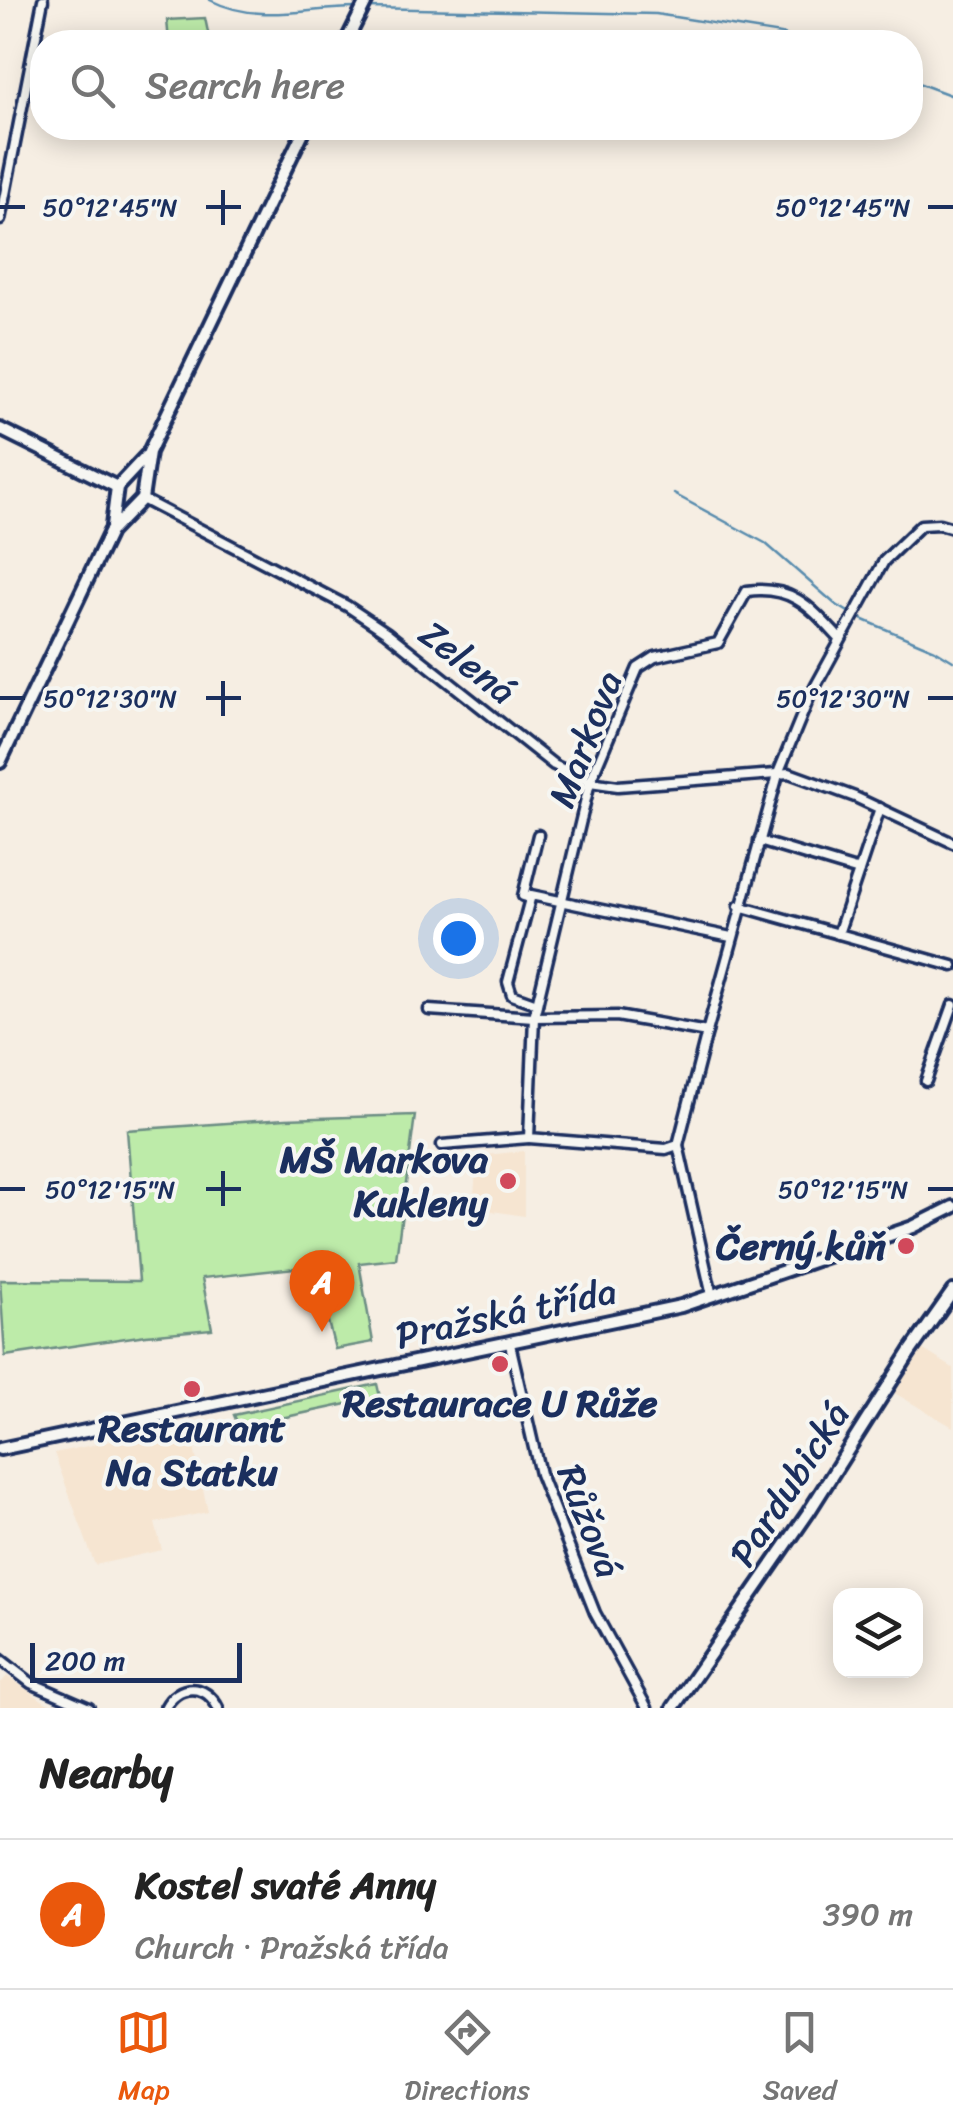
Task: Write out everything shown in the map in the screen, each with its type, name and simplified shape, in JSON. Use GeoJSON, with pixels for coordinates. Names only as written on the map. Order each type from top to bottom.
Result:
{"type":"FeatureCollection","features":[{"type":"Feature","properties":{"kind":"street"},"geometry":{"type":"LineString","coordinates":[[37,30],[43,0]]}},
{"type":"Feature","properties":{"kind":"street"},"geometry":{"type":"LineString","coordinates":[[352,30],[364,6]]}},
{"type":"Feature","properties":{"kind":"street"},"geometry":{"type":"LineString","coordinates":[[0,220],[30,67]]}},
{"type":"Feature","properties":{"kind":"street"},"geometry":{"type":"LineString","coordinates":[[0,762],[110,532],[119,489],[149,452],[299,140]]}},
{"type":"Feature","properties":{"kind":"street"},"geometry":{"type":"LineString","coordinates":[[0,429],[119,489],[127,507],[140,498]]}},
{"type":"Feature","properties":{"kind":"street"},"geometry":{"type":"LineString","coordinates":[[110,532],[140,498],[149,452]]}},
{"type":"Feature","properties":{"kind":"street"},"geometry":{"type":"LineString","coordinates":[[119,489],[135,481],[140,498]]}},
{"type":"Feature","properties":{"kind":"street","name":"Zelená"},"geometry":{"type":"LineString","coordinates":[[140,498],[347,606],[386,632],[554,765],[590,782],[640,785],[778,771],[880,808],[953,843]]}},
{"type":"Feature","properties":{"kind":"street"},"geometry":{"type":"LineString","coordinates":[[712,1296],[678,1145],[778,771],[808,698],[884,561],[921,524],[953,528]]}},
{"type":"Feature","properties":{"kind":"street","name":"Markova"},"geometry":{"type":"LineString","coordinates":[[529,1138],[534,1016],[590,782],[638,668],[655,657],[718,643],[747,591],[768,588],[805,601],[840,639]]}},
{"type":"Feature","properties":{"kind":"street"},"geometry":{"type":"LineString","coordinates":[[838,934],[880,808]]}},
{"type":"Feature","properties":{"kind":"street","name":"Markova"},"geometry":{"type":"LineString","coordinates":[[537,1004],[512,995],[508,982],[530,898],[523,896],[538,835]]}},
{"type":"Feature","properties":{"kind":"street"},"geometry":{"type":"LineString","coordinates":[[759,841],[858,871]]}},
{"type":"Feature","properties":{"kind":"street"},"geometry":{"type":"LineString","coordinates":[[530,898],[530,894],[731,936]]}},
{"type":"Feature","properties":{"kind":"street"},"geometry":{"type":"LineString","coordinates":[[740,906],[953,966]]}},
{"type":"Feature","properties":{"kind":"street"},"geometry":{"type":"LineString","coordinates":[[926,1081],[953,1005]]}},
{"type":"Feature","properties":{"kind":"street"},"geometry":{"type":"LineString","coordinates":[[429,1010],[617,1016],[708,1029]]}},
{"type":"Feature","properties":{"kind":"street"},"geometry":{"type":"LineString","coordinates":[[442,1144],[529,1138],[666,1149],[678,1145]]}},
{"type":"Feature","properties":{"kind":"street","name":"Pražská třída"},"geometry":{"type":"LineString","coordinates":[[0,1448],[644,1315],[900,1232],[953,1207]]}},
{"type":"Feature","properties":{"kind":"street","name":"Pardubická"},"geometry":{"type":"LineString","coordinates":[[674,1708],[953,1291]]}},
{"type":"Feature","properties":{"kind":"street","name":"Růžová"},"geometry":{"type":"LineString","coordinates":[[510,1344],[540,1474],[595,1613],[646,1708]]}},
{"type":"Feature","properties":{"kind":"street"},"geometry":{"type":"LineString","coordinates":[[0,1659],[31,1683],[88,1708]]}},
{"type":"Feature","properties":{"kind":"street"},"geometry":{"type":"LineString","coordinates":[[165,1708],[176,1693],[194,1688],[210,1695],[218,1708]]}},
{"type":"Feature","properties":{"kind":"shaded area"},"geometry":{"type":"Polygon","coordinates":[[[524,1151],[524,1216],[473,1208],[477,1156],[524,1151]]]}},
{"type":"Feature","properties":{"kind":"shaded area"},"geometry":{"type":"Polygon","coordinates":[[[922,1349],[953,1368],[953,1427],[891,1391],[922,1349]]]}},
{"type":"Feature","properties":{"kind":"shaded area"},"geometry":{"type":"Polygon","coordinates":[[[189,1425],[208,1512],[155,1523],[162,1550],[95,1565],[54,1453],[189,1425]]]}},
{"type":"Feature","properties":{"kind":"shaded area"},"geometry":{"type":"Polygon","coordinates":[[[7,1676],[58,1708],[0,1708],[0,1684],[7,1676]]]}},
{"type":"Feature","properties":{"kind":"green space"},"geometry":{"type":"Polygon","coordinates":[[[205,18],[208,30],[168,30],[167,20],[205,18]]]}},
{"type":"Feature","properties":{"kind":"green space"},"geometry":{"type":"Polygon","coordinates":[[[415,1115],[396,1259],[359,1263],[373,1342],[335,1349],[314,1266],[202,1278],[212,1329],[5,1356],[0,1280],[139,1281],[127,1130],[415,1115]]]}},
{"type":"Feature","properties":{"kind":"green space"},"geometry":{"type":"Polygon","coordinates":[[[377,1384],[380,1397],[239,1427],[234,1415],[377,1384]]]}},
{"type":"Feature","properties":{"kind":"waterway"},"geometry":{"type":"LineString","coordinates":[[210,0],[247,12],[265,13],[360,8]]}},
{"type":"Feature","properties":{"kind":"waterway"},"geometry":{"type":"LineString","coordinates":[[368,8],[656,14],[756,30]]}},
{"type":"Feature","properties":{"kind":"waterway"},"geometry":{"type":"LineString","coordinates":[[923,85],[953,96]]}},
{"type":"Feature","properties":{"kind":"waterway"},"geometry":{"type":"LineString","coordinates":[[674,494],[765,543],[850,613]]}},
{"type":"Feature","properties":{"kind":"waterway"},"geometry":{"type":"LineString","coordinates":[[857,617],[953,661]]}},
{"type":"Feature","properties":{"kind":"place","name":"MŠ Markova Kukleny"},"geometry":{"type":"Point","coordinates":[508,1181]}},
{"type":"Feature","properties":{"kind":"place","name":"Černý kůň"},"geometry":{"type":"Point","coordinates":[906,1246]}},
{"type":"Feature","properties":{"kind":"place","name":"Kostel svaté Anny"},"geometry":{"type":"Point","coordinates":[322,1332]}},
{"type":"Feature","properties":{"kind":"place","name":"Restaurace U Růže"},"geometry":{"type":"Point","coordinates":[500,1364]}},
{"type":"Feature","properties":{"kind":"place","name":"Restaurant Na Statku"},"geometry":{"type":"Point","coordinates":[192,1389]}}]}
